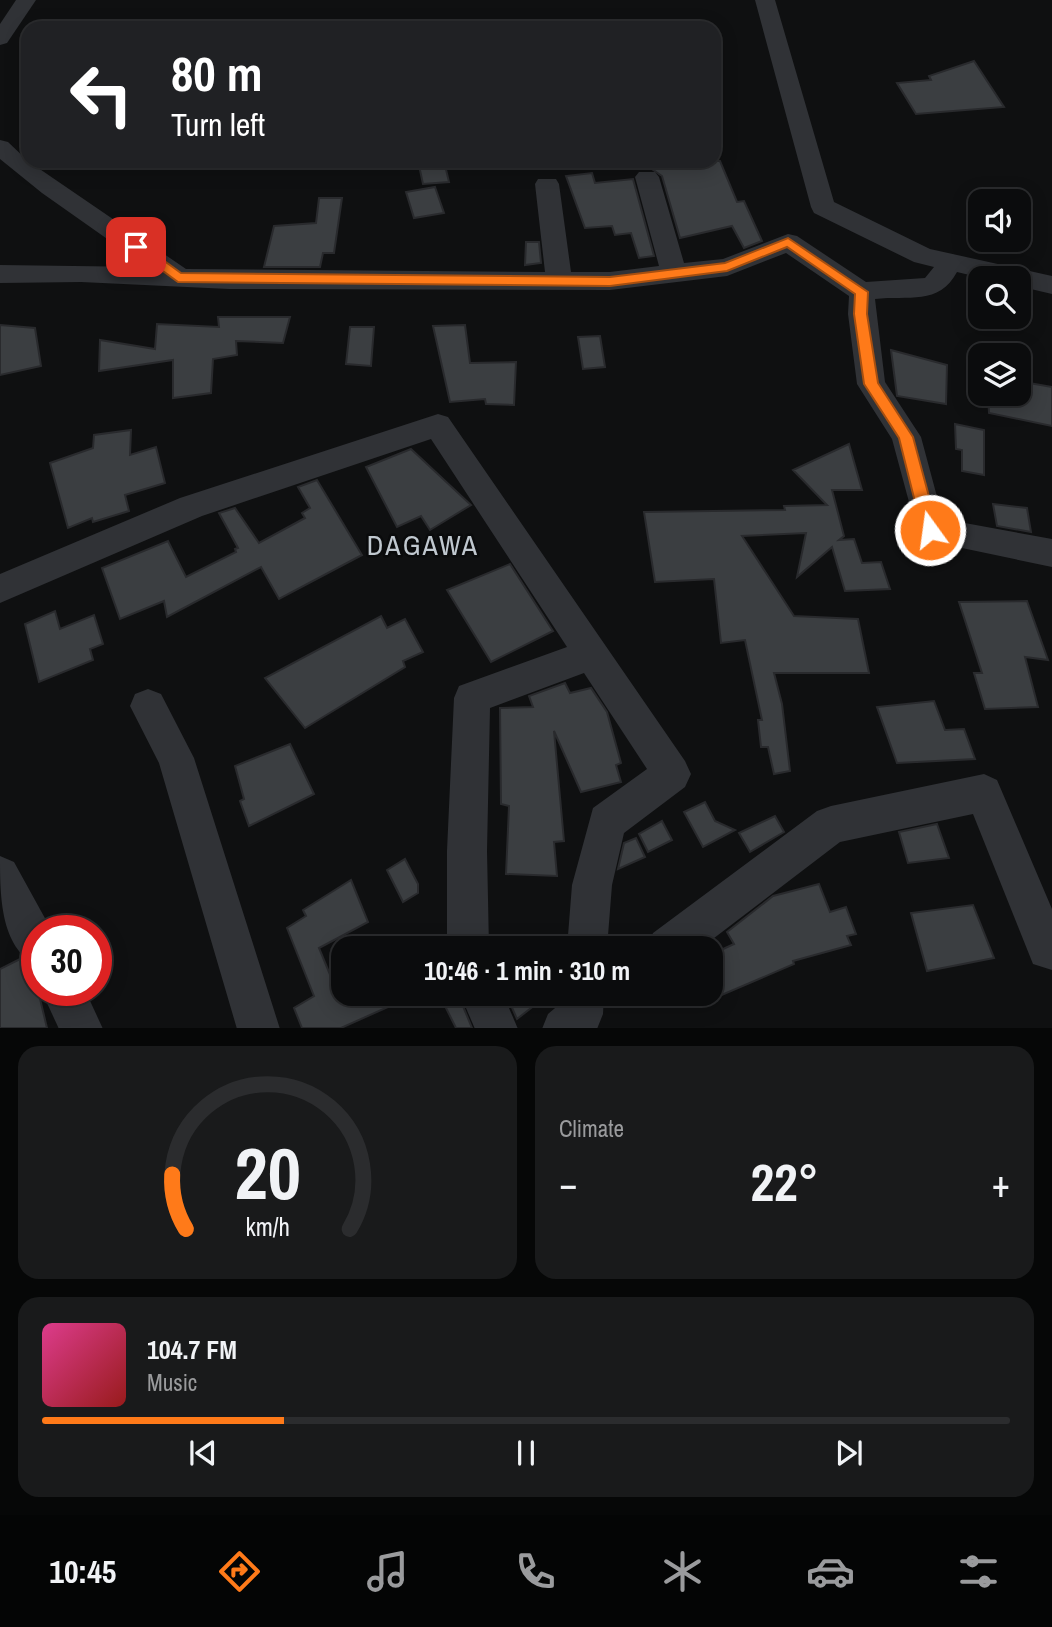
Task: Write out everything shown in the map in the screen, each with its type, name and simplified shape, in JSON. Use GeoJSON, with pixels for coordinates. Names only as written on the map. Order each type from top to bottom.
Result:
{"type":"FeatureCollection","features":[{"type":"Feature","properties":{"kind":"street"},"geometry":{"type":"LineString","coordinates":[[0,39],[26,0]]}},
{"type":"Feature","properties":{"kind":"street"},"geometry":{"type":"LineString","coordinates":[[765,0],[823,207],[923,256],[1052,285]]}},
{"type":"Feature","properties":{"kind":"street"},"geometry":{"type":"LineString","coordinates":[[0,147],[21,164]]}},
{"type":"Feature","properties":{"kind":"street"},"geometry":{"type":"LineString","coordinates":[[26,168],[178,277]]}},
{"type":"Feature","properties":{"kind":"street"},"geometry":{"type":"LineString","coordinates":[[647,177],[674,274]]}},
{"type":"Feature","properties":{"kind":"street"},"geometry":{"type":"LineString","coordinates":[[547,184],[559,281]]}},
{"type":"Feature","properties":{"kind":"street"},"geometry":{"type":"LineString","coordinates":[[0,274],[610,281],[727,267],[788,242],[862,292],[898,287],[931,288],[940,280],[950,262]]}},
{"type":"Feature","properties":{"kind":"street"},"geometry":{"type":"LineString","coordinates":[[862,292],[860,314],[871,384],[906,437],[930,530],[1052,553]]}},
{"type":"Feature","properties":{"kind":"street"},"geometry":{"type":"LineString","coordinates":[[0,589],[191,507],[438,425],[672,774],[607,822],[592,885],[588,936]]}},
{"type":"Feature","properties":{"kind":"street"},"geometry":{"type":"LineString","coordinates":[[468,936],[471,698],[592,654]]}},
{"type":"Feature","properties":{"kind":"street"},"geometry":{"type":"LineString","coordinates":[[148,706],[176,758],[259,1028]]}},
{"type":"Feature","properties":{"kind":"street"},"geometry":{"type":"LineString","coordinates":[[684,936],[831,825],[984,793],[1048,949],[1052,949]]}},
{"type":"Feature","properties":{"kind":"street"},"geometry":{"type":"LineString","coordinates":[[0,876],[21,915]]}},
{"type":"Feature","properties":{"kind":"street"},"geometry":{"type":"LineString","coordinates":[[70,1006],[82,1028]]}},
{"type":"Feature","properties":{"kind":"street"},"geometry":{"type":"LineString","coordinates":[[487,1006],[497,1028]]}},
{"type":"Feature","properties":{"kind":"building"},"geometry":{"type":"Polygon","coordinates":[[[974,61],[1004,107],[916,114],[897,83],[931,80],[929,76],[974,61]]]}},
{"type":"Feature","properties":{"kind":"building"},"geometry":{"type":"Polygon","coordinates":[[[721,163],[737,202],[744,201],[762,241],[744,248],[732,226],[680,238],[662,176],[652,169],[721,168],[721,163]]]}},
{"type":"Feature","properties":{"kind":"building"},"geometry":{"type":"Polygon","coordinates":[[[420,168],[446,168],[449,182],[423,184],[420,168]]]}},
{"type":"Feature","properties":{"kind":"building"},"geometry":{"type":"Polygon","coordinates":[[[592,173],[595,183],[633,179],[654,256],[639,258],[631,233],[615,235],[612,226],[585,228],[566,176],[592,173]]]}},
{"type":"Feature","properties":{"kind":"building"},"geometry":{"type":"Polygon","coordinates":[[[435,187],[444,213],[414,218],[406,192],[435,187]]]}},
{"type":"Feature","properties":{"kind":"building"},"geometry":{"type":"Polygon","coordinates":[[[319,198],[342,198],[334,253],[323,253],[320,267],[264,267],[274,226],[316,223],[319,198]]]}},
{"type":"Feature","properties":{"kind":"building"},"geometry":{"type":"Polygon","coordinates":[[[526,242],[539,242],[541,263],[525,265],[526,242]]]}},
{"type":"Feature","properties":{"kind":"building"},"geometry":{"type":"Polygon","coordinates":[[[218,317],[290,317],[283,343],[236,341],[237,355],[213,359],[211,393],[173,398],[173,360],[99,371],[100,340],[155,349],[157,324],[219,327],[218,317]]]}},
{"type":"Feature","properties":{"kind":"building"},"geometry":{"type":"Polygon","coordinates":[[[0,325],[35,328],[41,366],[0,375],[0,325]]]}},
{"type":"Feature","properties":{"kind":"building"},"geometry":{"type":"Polygon","coordinates":[[[465,325],[470,363],[516,362],[514,405],[486,404],[485,399],[450,402],[433,326],[465,325]]]}},
{"type":"Feature","properties":{"kind":"building"},"geometry":{"type":"Polygon","coordinates":[[[350,327],[374,327],[371,366],[346,364],[350,327]]]}},
{"type":"Feature","properties":{"kind":"building"},"geometry":{"type":"Polygon","coordinates":[[[600,336],[605,367],[583,369],[578,337],[600,336]]]}},
{"type":"Feature","properties":{"kind":"building"},"geometry":{"type":"Polygon","coordinates":[[[891,350],[947,365],[946,404],[897,396],[891,350]]]}},
{"type":"Feature","properties":{"kind":"building"},"geometry":{"type":"Polygon","coordinates":[[[1031,383],[1052,387],[1052,426],[989,413],[989,406],[1031,406],[1031,383]]]}},
{"type":"Feature","properties":{"kind":"building"},"geometry":{"type":"Polygon","coordinates":[[[955,424],[984,430],[984,475],[962,471],[962,450],[956,449],[955,424]]]}},
{"type":"Feature","properties":{"kind":"building"},"geometry":{"type":"Polygon","coordinates":[[[131,430],[130,455],[156,447],[165,483],[125,495],[129,511],[93,522],[92,518],[68,528],[50,463],[93,448],[94,435],[131,430]]]}},
{"type":"Feature","properties":{"kind":"building"},"geometry":{"type":"Polygon","coordinates":[[[849,444],[862,490],[832,490],[844,536],[839,540],[854,539],[862,563],[881,562],[890,589],[845,591],[832,547],[797,577],[806,533],[742,536],[794,616],[858,619],[869,673],[774,673],[782,704],[790,771],[774,774],[768,747],[761,747],[758,720],[762,720],[745,640],[721,643],[714,579],[655,582],[644,512],[785,510],[784,506],[827,505],[793,470],[849,444]]]}},
{"type":"Feature","properties":{"kind":"building"},"geometry":{"type":"Polygon","coordinates":[[[411,449],[471,505],[430,530],[421,516],[397,527],[366,467],[411,449]]]}},
{"type":"Feature","properties":{"kind":"building"},"geometry":{"type":"Polygon","coordinates":[[[317,480],[362,555],[279,599],[261,567],[167,617],[164,601],[120,619],[102,568],[168,541],[186,577],[236,552],[235,549],[238,548],[219,513],[235,508],[259,543],[305,518],[302,513],[310,508],[298,487],[317,480]]]}},
{"type":"Feature","properties":{"kind":"building"},"geometry":{"type":"Polygon","coordinates":[[[993,504],[1027,508],[1031,532],[997,526],[993,504]]]}},
{"type":"Feature","properties":{"kind":"building"},"geometry":{"type":"Polygon","coordinates":[[[510,564],[553,631],[491,662],[447,590],[510,564]]]}},
{"type":"Feature","properties":{"kind":"building"},"geometry":{"type":"Polygon","coordinates":[[[1027,601],[1048,660],[1025,657],[1038,707],[985,709],[974,673],[982,673],[959,602],[1027,601]]]}},
{"type":"Feature","properties":{"kind":"building"},"geometry":{"type":"Polygon","coordinates":[[[55,611],[60,629],[94,615],[103,644],[90,649],[93,660],[39,682],[25,624],[55,611]]]}},
{"type":"Feature","properties":{"kind":"building"},"geometry":{"type":"Polygon","coordinates":[[[381,616],[387,628],[405,619],[423,652],[403,661],[405,667],[305,728],[265,678],[381,616]]]}},
{"type":"Feature","properties":{"kind":"building"},"geometry":{"type":"Polygon","coordinates":[[[565,683],[570,693],[591,688],[607,712],[621,763],[616,765],[621,782],[581,792],[554,731],[564,841],[554,842],[557,876],[506,874],[509,806],[501,804],[500,708],[533,707],[529,696],[565,683]]]}},
{"type":"Feature","properties":{"kind":"building"},"geometry":{"type":"Polygon","coordinates":[[[934,701],[945,730],[964,729],[975,759],[897,763],[877,707],[934,701]]]}},
{"type":"Feature","properties":{"kind":"building"},"geometry":{"type":"Polygon","coordinates":[[[290,744],[314,794],[249,826],[240,801],[244,799],[235,766],[290,744]]]}},
{"type":"Feature","properties":{"kind":"building"},"geometry":{"type":"Polygon","coordinates":[[[705,802],[715,821],[735,830],[703,847],[684,812],[705,802]]]}},
{"type":"Feature","properties":{"kind":"building"},"geometry":{"type":"Polygon","coordinates":[[[775,816],[784,832],[750,852],[739,833],[775,816]]]}},
{"type":"Feature","properties":{"kind":"building"},"geometry":{"type":"Polygon","coordinates":[[[662,821],[672,840],[648,852],[639,834],[662,821]]]}},
{"type":"Feature","properties":{"kind":"building"},"geometry":{"type":"Polygon","coordinates":[[[937,824],[949,858],[908,863],[899,832],[937,824]]]}},
{"type":"Feature","properties":{"kind":"building"},"geometry":{"type":"Polygon","coordinates":[[[636,838],[645,857],[618,869],[624,843],[636,838]]]}},
{"type":"Feature","properties":{"kind":"building"},"geometry":{"type":"Polygon","coordinates":[[[405,859],[418,884],[418,893],[403,902],[387,870],[405,859]]]}},
{"type":"Feature","properties":{"kind":"building"},"geometry":{"type":"Polygon","coordinates":[[[351,880],[368,922],[342,936],[331,936],[331,942],[319,948],[331,977],[331,1006],[390,1006],[341,1028],[302,1028],[294,1008],[314,996],[287,928],[306,916],[303,910],[351,880]]]}},
{"type":"Feature","properties":{"kind":"building"},"geometry":{"type":"Polygon","coordinates":[[[819,884],[830,912],[846,907],[856,934],[847,936],[851,945],[793,961],[794,964],[723,994],[723,949],[734,944],[727,932],[773,896],[819,884]]]}},
{"type":"Feature","properties":{"kind":"building"},"geometry":{"type":"Polygon","coordinates":[[[973,905],[994,958],[927,971],[911,913],[973,905]]]}},
{"type":"Feature","properties":{"kind":"building"},"geometry":{"type":"Polygon","coordinates":[[[21,958],[21,1006],[42,1006],[47,1028],[0,1028],[0,969],[21,958]]]}},
{"type":"Feature","properties":{"kind":"building"},"geometry":{"type":"Polygon","coordinates":[[[445,1006],[463,1006],[472,1028],[456,1028],[445,1006]]]}},
{"type":"Feature","properties":{"kind":"building"},"geometry":{"type":"Polygon","coordinates":[[[511,1006],[534,1006],[517,1019],[511,1006]]]}},
{"type":"Feature","properties":{"kind":"district","name":"DAGAWA"},"geometry":{"type":"Point","coordinates":[423,545]}},
{"type":"Feature","properties":{"kind":"route"},"geometry":{"type":"LineString","coordinates":[[136,247],[178,277],[229,280],[610,281],[727,267],[788,242],[862,292],[860,314],[871,384],[906,437],[930,530]]}}]}
